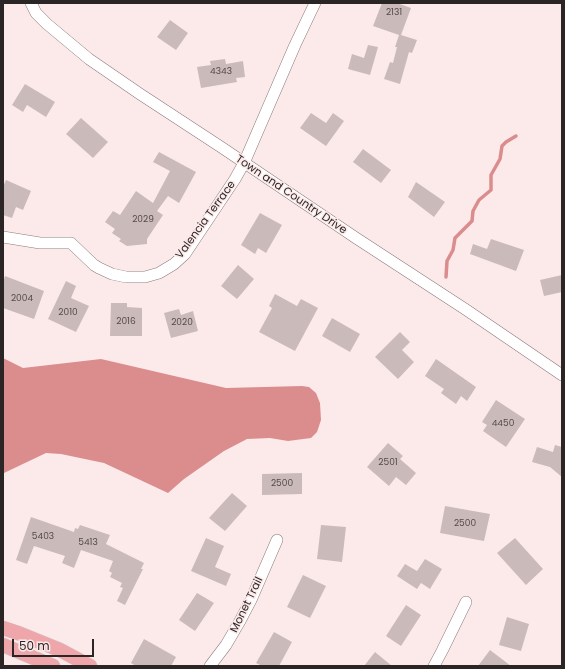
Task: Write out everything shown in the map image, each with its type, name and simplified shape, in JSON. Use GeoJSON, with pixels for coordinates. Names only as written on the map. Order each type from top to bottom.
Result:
{"type":"FeatureCollection","features":[{"type":"Feature","properties":{"kind":"main road"},"geometry":{"type":"LineString","coordinates":[[3,628],[60,650],[90,666]]}},
{"type":"Feature","properties":{"kind":"main road"},"geometry":{"type":"LineString","coordinates":[[3,645],[53,666]]}},
{"type":"Feature","properties":{"kind":"street","name":"Town and Country Drive"},"geometry":{"type":"LineString","coordinates":[[31,3],[36,13],[47,24],[89,59],[562,375]]}},
{"type":"Feature","properties":{"kind":"street","name":"Valencia Terrace"},"geometry":{"type":"LineString","coordinates":[[3,237],[40,243],[71,243],[94,265],[112,274],[126,277],[146,277],[159,273],[174,264],[184,254],[235,179],[244,163],[315,3]]}},
{"type":"Feature","properties":{"kind":"street","name":"Monet Trail"},"geometry":{"type":"LineString","coordinates":[[210,666],[226,645],[240,621],[251,600],[277,540]]}},
{"type":"Feature","properties":{"kind":"street"},"geometry":{"type":"LineString","coordinates":[[434,666],[466,602]]}},
{"type":"Feature","properties":{"kind":"shaded area"},"geometry":{"type":"Polygon","coordinates":[[[3,358],[23,368],[101,359],[226,388],[309,387],[316,393],[320,403],[321,420],[317,432],[311,438],[288,441],[270,438],[247,439],[224,451],[184,479],[168,493],[104,463],[61,454],[46,453],[3,473],[3,358]]]}},
{"type":"Feature","properties":{"kind":"building"},"geometry":{"type":"Polygon","coordinates":[[[382,3],[397,3],[411,8],[401,35],[417,40],[412,53],[409,52],[400,84],[384,79],[390,62],[393,63],[397,47],[395,47],[399,35],[373,26],[382,3]]]}},
{"type":"Feature","properties":{"kind":"building"},"geometry":{"type":"Polygon","coordinates":[[[170,20],[188,33],[176,50],[157,37],[170,20]]]}},
{"type":"Feature","properties":{"kind":"building"},"geometry":{"type":"Polygon","coordinates":[[[368,45],[378,47],[370,75],[348,69],[352,54],[364,58],[368,45]]]}},
{"type":"Feature","properties":{"kind":"building"},"geometry":{"type":"Polygon","coordinates":[[[225,59],[226,64],[243,61],[245,77],[236,78],[237,82],[201,88],[197,67],[211,65],[210,61],[225,59]]]}},
{"type":"Feature","properties":{"kind":"building"},"geometry":{"type":"Polygon","coordinates":[[[25,84],[55,102],[46,117],[27,105],[23,112],[12,105],[25,84]]]}},
{"type":"Feature","properties":{"kind":"building"},"geometry":{"type":"Polygon","coordinates":[[[311,113],[326,123],[333,113],[344,121],[326,146],[300,128],[311,113]]]}},
{"type":"Feature","properties":{"kind":"building"},"geometry":{"type":"Polygon","coordinates":[[[81,118],[108,142],[93,158],[66,134],[81,118]]]}},
{"type":"Feature","properties":{"kind":"building"},"geometry":{"type":"Polygon","coordinates":[[[363,149],[391,170],[381,183],[353,162],[363,149]]]}},
{"type":"Feature","properties":{"kind":"building"},"geometry":{"type":"Polygon","coordinates":[[[159,152],[196,172],[179,203],[168,196],[157,211],[163,215],[147,239],[147,244],[127,246],[119,241],[121,239],[112,233],[115,229],[105,222],[113,211],[120,215],[136,191],[153,203],[170,171],[153,162],[159,152]]]}},
{"type":"Feature","properties":{"kind":"building"},"geometry":{"type":"Polygon","coordinates":[[[6,180],[31,191],[23,210],[16,207],[12,218],[3,215],[3,187],[6,180]]]}},
{"type":"Feature","properties":{"kind":"building"},"geometry":{"type":"Polygon","coordinates":[[[416,182],[445,202],[434,217],[408,197],[416,182]]]}},
{"type":"Feature","properties":{"kind":"building"},"geometry":{"type":"Polygon","coordinates":[[[260,213],[282,225],[266,253],[258,248],[255,254],[241,245],[260,213]]]}},
{"type":"Feature","properties":{"kind":"building"},"geometry":{"type":"Polygon","coordinates":[[[491,239],[524,250],[516,271],[470,254],[473,244],[487,249],[491,239]]]}},
{"type":"Feature","properties":{"kind":"building"},"geometry":{"type":"Polygon","coordinates":[[[238,265],[254,279],[237,299],[221,286],[238,265]]]}},
{"type":"Feature","properties":{"kind":"building"},"geometry":{"type":"Polygon","coordinates":[[[562,275],[562,292],[544,296],[540,280],[562,275]]]}},
{"type":"Feature","properties":{"kind":"building"},"geometry":{"type":"Polygon","coordinates":[[[5,276],[44,291],[34,319],[3,308],[3,283],[5,276]]]}},
{"type":"Feature","properties":{"kind":"building"},"geometry":{"type":"Polygon","coordinates":[[[66,281],[76,286],[71,298],[89,306],[76,332],[48,319],[66,281]]]}},
{"type":"Feature","properties":{"kind":"building"},"geometry":{"type":"Polygon","coordinates":[[[275,294],[297,306],[301,299],[318,308],[295,351],[259,332],[272,308],[269,306],[275,294]]]}},
{"type":"Feature","properties":{"kind":"building"},"geometry":{"type":"Polygon","coordinates":[[[111,303],[127,303],[127,307],[142,308],[142,336],[110,336],[111,303]]]}},
{"type":"Feature","properties":{"kind":"building"},"geometry":{"type":"Polygon","coordinates":[[[179,309],[181,315],[193,311],[198,331],[171,338],[164,313],[179,309]]]}},
{"type":"Feature","properties":{"kind":"building"},"geometry":{"type":"Polygon","coordinates":[[[332,318],[360,334],[350,352],[322,336],[332,318]]]}},
{"type":"Feature","properties":{"kind":"building"},"geometry":{"type":"Polygon","coordinates":[[[400,332],[410,342],[402,350],[414,362],[398,379],[375,357],[400,332]]]}},
{"type":"Feature","properties":{"kind":"building"},"geometry":{"type":"Polygon","coordinates":[[[436,359],[476,387],[467,401],[461,396],[456,404],[441,393],[444,389],[425,376],[436,359]]]}},
{"type":"Feature","properties":{"kind":"building"},"geometry":{"type":"Polygon","coordinates":[[[496,400],[525,419],[506,447],[483,431],[487,425],[482,422],[496,400]]]}},
{"type":"Feature","properties":{"kind":"building"},"geometry":{"type":"Polygon","coordinates":[[[388,443],[403,456],[400,459],[416,473],[406,485],[396,477],[389,486],[367,467],[388,443]]]}},
{"type":"Feature","properties":{"kind":"building"},"geometry":{"type":"Polygon","coordinates":[[[555,445],[562,447],[562,477],[550,467],[532,462],[537,447],[553,452],[555,445]]]}},
{"type":"Feature","properties":{"kind":"building"},"geometry":{"type":"Polygon","coordinates":[[[302,473],[302,494],[262,495],[262,474],[302,473]]]}},
{"type":"Feature","properties":{"kind":"building"},"geometry":{"type":"Polygon","coordinates":[[[232,493],[247,506],[225,531],[209,518],[232,493]]]}},
{"type":"Feature","properties":{"kind":"building"},"geometry":{"type":"Polygon","coordinates":[[[445,506],[490,514],[484,541],[440,533],[445,506]]]}},
{"type":"Feature","properties":{"kind":"building"},"geometry":{"type":"Polygon","coordinates":[[[31,517],[74,532],[75,528],[78,529],[80,525],[110,535],[106,544],[144,563],[141,569],[143,569],[125,605],[117,601],[123,588],[120,587],[122,583],[110,577],[112,573],[109,571],[113,561],[81,550],[74,568],[62,563],[65,556],[34,546],[27,564],[16,560],[31,517]]]}},
{"type":"Feature","properties":{"kind":"building"},"geometry":{"type":"Polygon","coordinates":[[[321,525],[346,527],[342,562],[317,559],[321,525]]]}},
{"type":"Feature","properties":{"kind":"building"},"geometry":{"type":"Polygon","coordinates":[[[206,538],[224,546],[215,567],[231,574],[226,586],[191,571],[206,538]]]}},
{"type":"Feature","properties":{"kind":"building"},"geometry":{"type":"Polygon","coordinates":[[[515,538],[543,569],[526,585],[497,553],[515,538]]]}},
{"type":"Feature","properties":{"kind":"building"},"geometry":{"type":"Polygon","coordinates":[[[425,559],[442,569],[430,589],[421,583],[417,589],[397,576],[405,564],[417,571],[425,559]]]}},
{"type":"Feature","properties":{"kind":"building"},"geometry":{"type":"Polygon","coordinates":[[[303,575],[326,586],[310,618],[287,607],[303,575]]]}},
{"type":"Feature","properties":{"kind":"building"},"geometry":{"type":"Polygon","coordinates":[[[197,593],[214,603],[195,631],[179,620],[197,593]]]}},
{"type":"Feature","properties":{"kind":"building"},"geometry":{"type":"Polygon","coordinates":[[[406,605],[421,615],[401,646],[386,636],[406,605]]]}},
{"type":"Feature","properties":{"kind":"building"},"geometry":{"type":"Polygon","coordinates":[[[507,617],[529,624],[521,651],[499,645],[507,617]]]}},
{"type":"Feature","properties":{"kind":"building"},"geometry":{"type":"Polygon","coordinates":[[[274,632],[292,642],[279,666],[262,666],[256,663],[274,632]]]}},
{"type":"Feature","properties":{"kind":"building"},"geometry":{"type":"Polygon","coordinates":[[[144,639],[176,657],[171,666],[136,666],[131,663],[144,639]]]}},
{"type":"Feature","properties":{"kind":"building"},"geometry":{"type":"Polygon","coordinates":[[[490,650],[511,666],[478,666],[490,650]]]}},
{"type":"Feature","properties":{"kind":"building"},"geometry":{"type":"Polygon","coordinates":[[[375,652],[392,666],[364,666],[375,652]]]}},
{"type":"Feature","properties":{"kind":"waterway"},"geometry":{"type":"LineString","coordinates":[[446,277],[447,261],[453,250],[455,238],[472,221],[473,211],[479,200],[491,190],[491,175],[500,159],[502,146],[516,136]]}}]}
